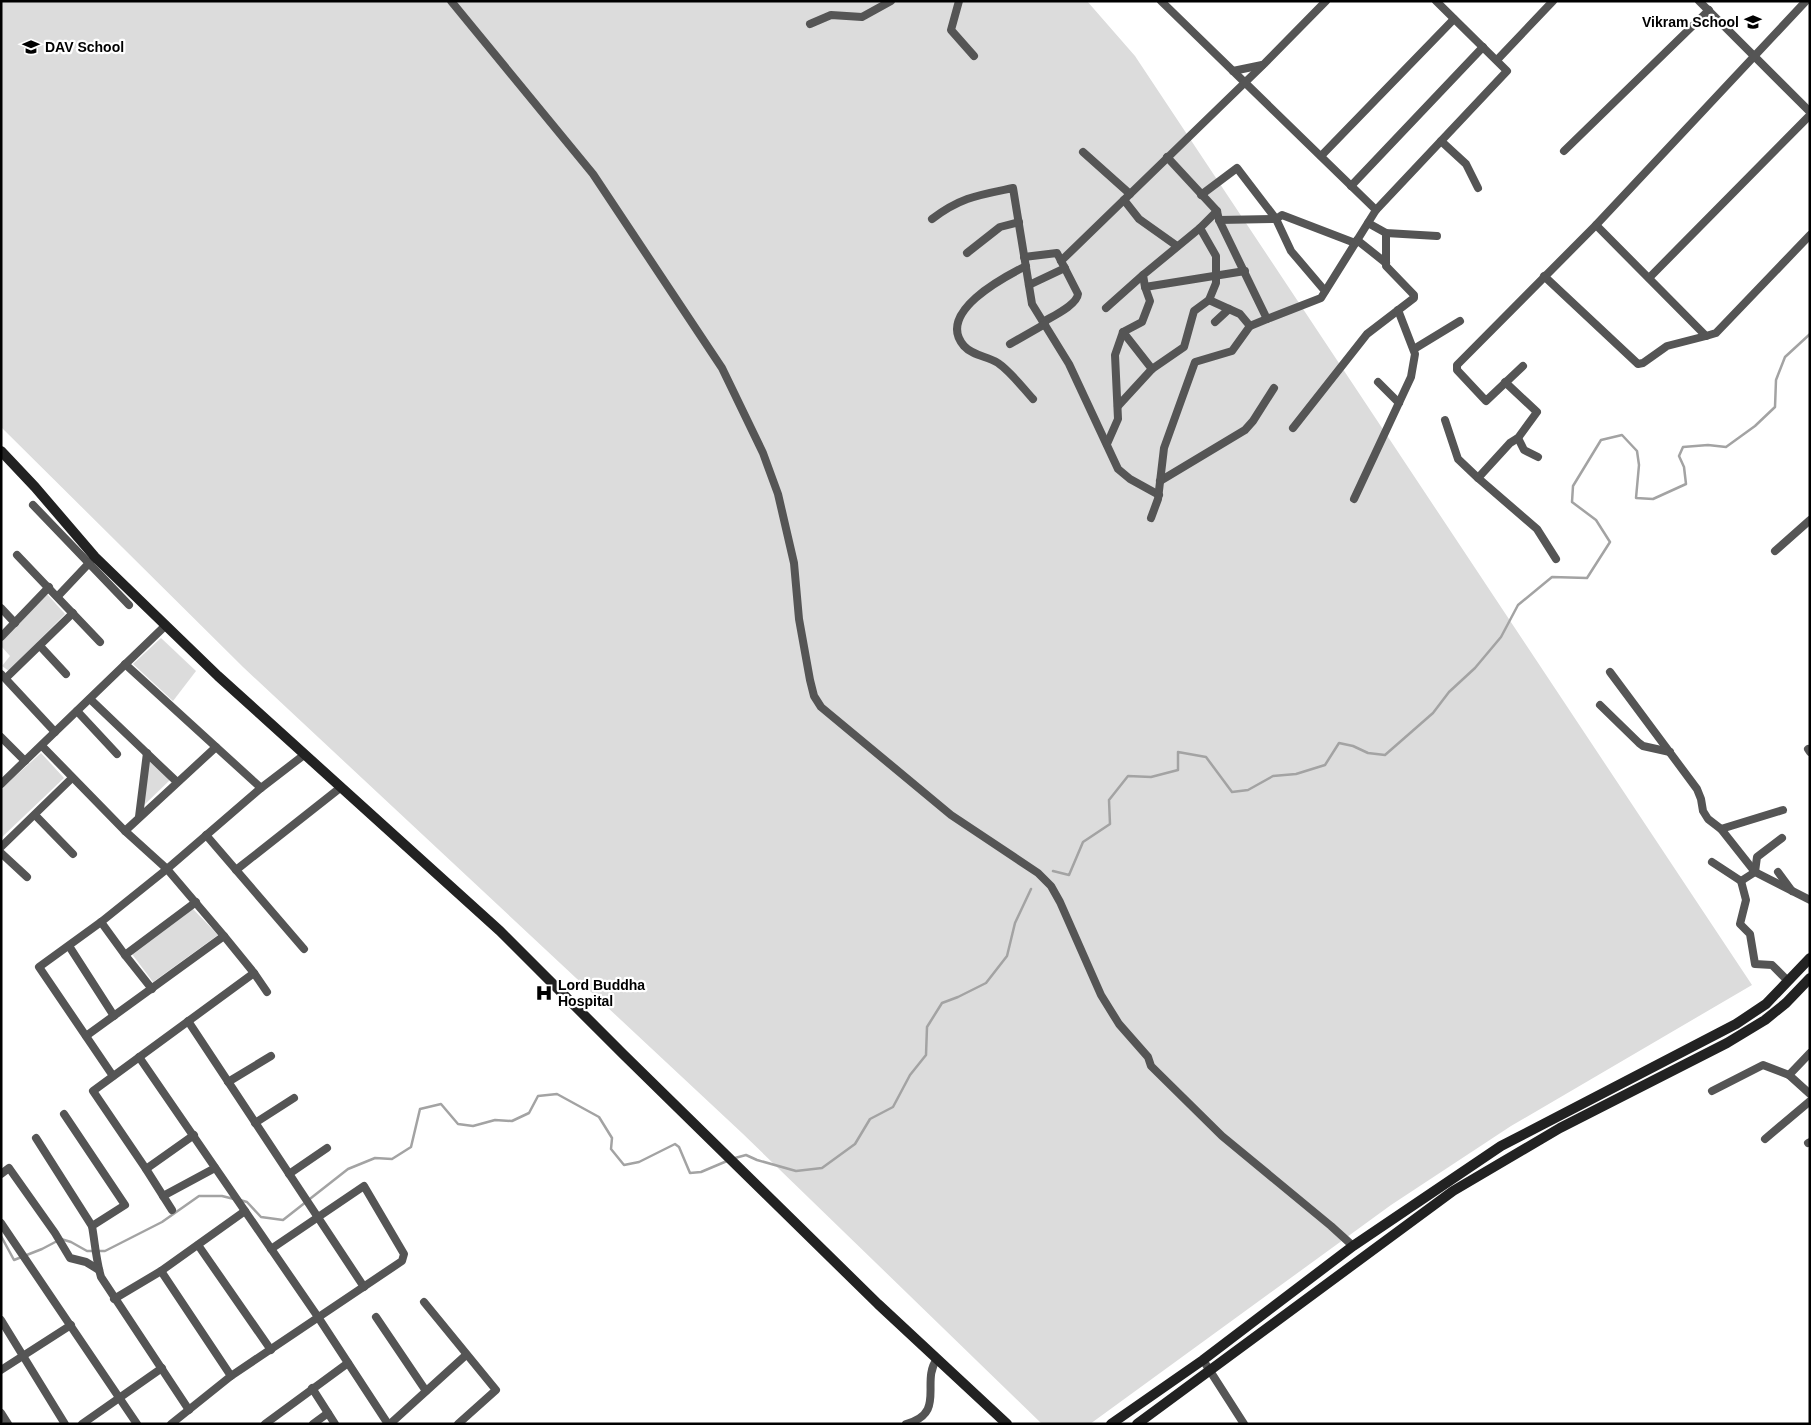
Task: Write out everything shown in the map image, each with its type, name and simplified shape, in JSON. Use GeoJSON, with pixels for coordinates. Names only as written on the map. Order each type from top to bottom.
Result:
{"type":"FeatureCollection","features":[{"type":"Feature","properties":{"kind":"street"},"geometry":{"type":"LineString","coordinates":[[451,1],[593,174],[722,368],[763,453],[778,494],[794,563],[799,619],[814,696],[828,713],[952,815],[1038,873],[1051,886],[1060,902],[1101,995],[1119,1024],[1148,1057],[1152,1066],[1222,1136],[1353,1246]]}},
{"type":"Feature","properties":{"kind":"street"},"geometry":{"type":"LineString","coordinates":[[810,24],[832,15],[862,17],[891,1]]}},
{"type":"Feature","properties":{"kind":"street"},"geometry":{"type":"LineString","coordinates":[[959,1],[951,30],[974,56]]}},
{"type":"Feature","properties":{"kind":"street"},"geometry":{"type":"LineString","coordinates":[[1161,1],[1376,210]]}},
{"type":"Feature","properties":{"kind":"street"},"geometry":{"type":"LineString","coordinates":[[1029,285],[1063,264],[1167,157],[1264,64],[1326,1]]}},
{"type":"Feature","properties":{"kind":"street"},"geometry":{"type":"LineString","coordinates":[[1151,518],[1158,495],[1164,448],[1196,362],[1232,351],[1250,326],[1321,298],[1376,210],[1507,71],[1436,1]]}},
{"type":"Feature","properties":{"kind":"street"},"geometry":{"type":"LineString","coordinates":[[1497,60],[1553,1]]}},
{"type":"Feature","properties":{"kind":"street"},"geometry":{"type":"LineString","coordinates":[[1649,278],[1810,113],[1699,1]]}},
{"type":"Feature","properties":{"kind":"street"},"geometry":{"type":"LineString","coordinates":[[1523,366],[1486,401],[1457,370],[1457,365],[1596,224],[1806,1]]}},
{"type":"Feature","properties":{"kind":"street"},"geometry":{"type":"LineString","coordinates":[[1564,152],[1709,10]]}},
{"type":"Feature","properties":{"kind":"street"},"geometry":{"type":"LineString","coordinates":[[1320,156],[1454,19]]}},
{"type":"Feature","properties":{"kind":"street"},"geometry":{"type":"LineString","coordinates":[[1351,186],[1483,47]]}},
{"type":"Feature","properties":{"kind":"street"},"geometry":{"type":"LineString","coordinates":[[1233,71],[1264,64]]}},
{"type":"Feature","properties":{"kind":"street"},"geometry":{"type":"LineString","coordinates":[[1441,141],[1466,164],[1478,188]]}},
{"type":"Feature","properties":{"kind":"street"},"geometry":{"type":"LineString","coordinates":[[1083,152],[1127,197],[1139,219],[1177,246]]}},
{"type":"Feature","properties":{"kind":"street"},"geometry":{"type":"LineString","coordinates":[[1167,157],[1217,211],[1219,220],[1267,319]]}},
{"type":"Feature","properties":{"kind":"street"},"geometry":{"type":"LineString","coordinates":[[1201,195],[1237,168],[1276,219],[1291,251],[1325,291]]}},
{"type":"Feature","properties":{"kind":"street"},"geometry":{"type":"LineString","coordinates":[[932,219],[948,206],[961,200],[1014,188],[1032,304],[1069,364],[1118,469],[1130,479],[1158,495]]}},
{"type":"Feature","properties":{"kind":"street"},"geometry":{"type":"LineString","coordinates":[[1106,308],[1200,228],[1217,211]]}},
{"type":"Feature","properties":{"kind":"street"},"geometry":{"type":"LineString","coordinates":[[1219,220],[1276,219],[1282,215],[1356,241],[1386,263]]}},
{"type":"Feature","properties":{"kind":"street"},"geometry":{"type":"LineString","coordinates":[[967,253],[1000,227],[1019,222]]}},
{"type":"Feature","properties":{"kind":"street"},"geometry":{"type":"LineString","coordinates":[[1368,223],[1386,233],[1437,236]]}},
{"type":"Feature","properties":{"kind":"street"},"geometry":{"type":"LineString","coordinates":[[1596,224],[1706,336]]}},
{"type":"Feature","properties":{"kind":"street"},"geometry":{"type":"LineString","coordinates":[[1118,406],[1152,369],[1184,347],[1194,310],[1209,300],[1216,283],[1216,256],[1200,228]]}},
{"type":"Feature","properties":{"kind":"street"},"geometry":{"type":"LineString","coordinates":[[1292,428],[1367,334],[1413,300],[1414,297],[1388,269],[1386,263],[1386,233]]}},
{"type":"Feature","properties":{"kind":"street"},"geometry":{"type":"LineString","coordinates":[[1544,276],[1638,364],[1643,363],[1667,346],[1716,333],[1810,235]]}},
{"type":"Feature","properties":{"kind":"street"},"geometry":{"type":"LineString","coordinates":[[1010,344],[1044,323],[1074,302],[1078,297],[1063,264],[1054,252],[1024,257]]}},
{"type":"Feature","properties":{"kind":"street"},"geometry":{"type":"LineString","coordinates":[[1026,266],[997,281],[975,298],[961,316],[957,330],[963,345],[973,352],[1001,365],[1033,398]]}},
{"type":"Feature","properties":{"kind":"street"},"geometry":{"type":"LineString","coordinates":[[1145,287],[1245,271]]}},
{"type":"Feature","properties":{"kind":"street"},"geometry":{"type":"LineString","coordinates":[[1107,444],[1117,421],[1115,355],[1123,332],[1142,322],[1150,301],[1143,275]]}},
{"type":"Feature","properties":{"kind":"street"},"geometry":{"type":"LineString","coordinates":[[1209,300],[1240,314],[1250,326]]}},
{"type":"Feature","properties":{"kind":"street"},"geometry":{"type":"LineString","coordinates":[[1215,322],[1229,309]]}},
{"type":"Feature","properties":{"kind":"street"},"geometry":{"type":"LineString","coordinates":[[1354,499],[1411,377],[1415,360],[1414,349],[1398,310]]}},
{"type":"Feature","properties":{"kind":"street"},"geometry":{"type":"LineString","coordinates":[[1414,349],[1460,321]]}},
{"type":"Feature","properties":{"kind":"street"},"geometry":{"type":"LineString","coordinates":[[1123,332],[1152,369]]}},
{"type":"Feature","properties":{"kind":"street"},"geometry":{"type":"LineString","coordinates":[[1378,382],[1399,403]]}},
{"type":"Feature","properties":{"kind":"street"},"geometry":{"type":"LineString","coordinates":[[1478,478],[1510,442],[1518,438],[1537,412],[1505,382]]}},
{"type":"Feature","properties":{"kind":"street"},"geometry":{"type":"LineString","coordinates":[[1160,481],[1245,430],[1274,388]]}},
{"type":"Feature","properties":{"kind":"street"},"geometry":{"type":"LineString","coordinates":[[1445,420],[1458,459],[1538,529],[1556,559]]}},
{"type":"Feature","properties":{"kind":"street"},"geometry":{"type":"LineString","coordinates":[[1518,438],[1524,450],[1538,457]]}},
{"type":"Feature","properties":{"kind":"street"},"geometry":{"type":"LineString","coordinates":[[1,451],[35,486],[92,560],[129,604]]}},
{"type":"Feature","properties":{"kind":"street"},"geometry":{"type":"LineString","coordinates":[[33,506],[166,625],[218,676],[340,788],[507,937],[878,1304],[1007,1424]]}},
{"type":"Feature","properties":{"kind":"street"},"geometry":{"type":"LineString","coordinates":[[1775,550],[1810,520]]}},
{"type":"Feature","properties":{"kind":"street"},"geometry":{"type":"LineString","coordinates":[[17,555],[100,642]]}},
{"type":"Feature","properties":{"kind":"street"},"geometry":{"type":"LineString","coordinates":[[58,596],[92,560]]}},
{"type":"Feature","properties":{"kind":"street"},"geometry":{"type":"LineString","coordinates":[[1,637],[49,587]]}},
{"type":"Feature","properties":{"kind":"street"},"geometry":{"type":"LineString","coordinates":[[1,608],[15,623]]}},
{"type":"Feature","properties":{"kind":"street"},"geometry":{"type":"LineString","coordinates":[[55,732],[4,676],[40,646],[73,613]]}},
{"type":"Feature","properties":{"kind":"street"},"geometry":{"type":"LineString","coordinates":[[2,781],[26,762],[166,625]]}},
{"type":"Feature","properties":{"kind":"street"},"geometry":{"type":"LineString","coordinates":[[40,646],[66,674]]}},
{"type":"Feature","properties":{"kind":"street"},"geometry":{"type":"LineString","coordinates":[[125,664],[261,788]]}},
{"type":"Feature","properties":{"kind":"street"},"geometry":{"type":"LineString","coordinates":[[1610,672],[1697,789],[1702,799],[1703,811],[1708,819],[1721,829],[1755,872],[1810,900]]}},
{"type":"Feature","properties":{"kind":"street"},"geometry":{"type":"LineString","coordinates":[[90,699],[177,782]]}},
{"type":"Feature","properties":{"kind":"street"},"geometry":{"type":"LineString","coordinates":[[1600,705],[1643,746],[1670,752]]}},
{"type":"Feature","properties":{"kind":"street"},"geometry":{"type":"LineString","coordinates":[[77,711],[117,754]]}},
{"type":"Feature","properties":{"kind":"street"},"geometry":{"type":"LineString","coordinates":[[1,737],[26,762]]}},
{"type":"Feature","properties":{"kind":"street"},"geometry":{"type":"LineString","coordinates":[[42,746],[125,831],[167,869],[224,936],[267,992]]}},
{"type":"Feature","properties":{"kind":"street"},"geometry":{"type":"LineString","coordinates":[[125,831],[216,747]]}},
{"type":"Feature","properties":{"kind":"street"},"geometry":{"type":"LineString","coordinates":[[139,817],[147,753]]}},
{"type":"Feature","properties":{"kind":"street"},"geometry":{"type":"LineString","coordinates":[[113,1076],[39,967],[101,922],[167,869],[261,788],[304,755]]}},
{"type":"Feature","properties":{"kind":"street"},"geometry":{"type":"LineString","coordinates":[[1,847],[72,778]]}},
{"type":"Feature","properties":{"kind":"street"},"geometry":{"type":"LineString","coordinates":[[236,870],[340,788]]}},
{"type":"Feature","properties":{"kind":"street"},"geometry":{"type":"LineString","coordinates":[[1721,829],[1783,810]]}},
{"type":"Feature","properties":{"kind":"street"},"geometry":{"type":"LineString","coordinates":[[34,815],[73,854]]}},
{"type":"Feature","properties":{"kind":"street"},"geometry":{"type":"LineString","coordinates":[[206,835],[304,949]]}},
{"type":"Feature","properties":{"kind":"street"},"geometry":{"type":"LineString","coordinates":[[1741,881],[1755,872],[1757,857],[1782,838]]}},
{"type":"Feature","properties":{"kind":"street"},"geometry":{"type":"LineString","coordinates":[[1,853],[27,877]]}},
{"type":"Feature","properties":{"kind":"street"},"geometry":{"type":"LineString","coordinates":[[1712,862],[1741,881],[1746,900],[1740,924],[1750,934],[1755,964],[1772,965],[1788,981]]}},
{"type":"Feature","properties":{"kind":"street"},"geometry":{"type":"LineString","coordinates":[[1778,872],[1793,893]]}},
{"type":"Feature","properties":{"kind":"street"},"geometry":{"type":"LineString","coordinates":[[125,955],[196,902]]}},
{"type":"Feature","properties":{"kind":"street"},"geometry":{"type":"LineString","coordinates":[[101,922],[152,989]]}},
{"type":"Feature","properties":{"kind":"street"},"geometry":{"type":"LineString","coordinates":[[86,1036],[224,936]]}},
{"type":"Feature","properties":{"kind":"street"},"geometry":{"type":"LineString","coordinates":[[69,946],[114,1016]]}},
{"type":"Feature","properties":{"kind":"street"},"geometry":{"type":"LineString","coordinates":[[1111,1424],[1203,1360],[1353,1246],[1501,1146],[1736,1024],[1766,1004],[1810,958]]}},
{"type":"Feature","properties":{"kind":"street"},"geometry":{"type":"LineString","coordinates":[[172,1210],[93,1091],[254,973]]}},
{"type":"Feature","properties":{"kind":"street"},"geometry":{"type":"LineString","coordinates":[[1137,1424],[1453,1191],[1560,1128],[1727,1043],[1765,1020],[1786,1003],[1810,978]]}},
{"type":"Feature","properties":{"kind":"street"},"geometry":{"type":"LineString","coordinates":[[188,1022],[364,1287]]}},
{"type":"Feature","properties":{"kind":"street"},"geometry":{"type":"LineString","coordinates":[[1789,1075],[1810,1053]]}},
{"type":"Feature","properties":{"kind":"street"},"geometry":{"type":"LineString","coordinates":[[228,1082],[271,1056]]}},
{"type":"Feature","properties":{"kind":"street"},"geometry":{"type":"LineString","coordinates":[[139,1057],[318,1317],[389,1424],[466,1355]]}},
{"type":"Feature","properties":{"kind":"street"},"geometry":{"type":"LineString","coordinates":[[1712,1091],[1763,1065],[1789,1075],[1810,1094]]}},
{"type":"Feature","properties":{"kind":"street"},"geometry":{"type":"LineString","coordinates":[[255,1123],[294,1098]]}},
{"type":"Feature","properties":{"kind":"street"},"geometry":{"type":"LineString","coordinates":[[1765,1139],[1810,1101]]}},
{"type":"Feature","properties":{"kind":"street"},"geometry":{"type":"LineString","coordinates":[[64,1114],[125,1205],[92,1226]]}},
{"type":"Feature","properties":{"kind":"street"},"geometry":{"type":"LineString","coordinates":[[146,1169],[194,1135]]}},
{"type":"Feature","properties":{"kind":"street"},"geometry":{"type":"LineString","coordinates":[[36,1138],[92,1226],[98,1267],[114,1299],[190,1410]]}},
{"type":"Feature","properties":{"kind":"street"},"geometry":{"type":"LineString","coordinates":[[289,1174],[327,1148]]}},
{"type":"Feature","properties":{"kind":"street"},"geometry":{"type":"LineString","coordinates":[[1,1174],[9,1168],[70,1258],[98,1267]]}},
{"type":"Feature","properties":{"kind":"street"},"geometry":{"type":"LineString","coordinates":[[163,1196],[215,1168]]}},
{"type":"Feature","properties":{"kind":"street"},"geometry":{"type":"LineString","coordinates":[[172,1424],[231,1376],[402,1261],[404,1254],[364,1186],[271,1249]]}},
{"type":"Feature","properties":{"kind":"street"},"geometry":{"type":"LineString","coordinates":[[114,1299],[161,1271],[244,1209]]}},
{"type":"Feature","properties":{"kind":"street"},"geometry":{"type":"LineString","coordinates":[[1,1223],[137,1424]]}},
{"type":"Feature","properties":{"kind":"street"},"geometry":{"type":"LineString","coordinates":[[198,1245],[271,1350]]}},
{"type":"Feature","properties":{"kind":"street"},"geometry":{"type":"LineString","coordinates":[[161,1271],[231,1376]]}},
{"type":"Feature","properties":{"kind":"street"},"geometry":{"type":"LineString","coordinates":[[424,1302],[496,1390],[458,1424]]}},
{"type":"Feature","properties":{"kind":"street"},"geometry":{"type":"LineString","coordinates":[[376,1317],[426,1391]]}},
{"type":"Feature","properties":{"kind":"street"},"geometry":{"type":"LineString","coordinates":[[1,1320],[65,1424]]}},
{"type":"Feature","properties":{"kind":"street"},"geometry":{"type":"LineString","coordinates":[[1,1370],[71,1325]]}},
{"type":"Feature","properties":{"kind":"street"},"geometry":{"type":"LineString","coordinates":[[906,1424],[925,1414],[930,1407],[932,1368],[937,1359]]}},
{"type":"Feature","properties":{"kind":"street"},"geometry":{"type":"LineString","coordinates":[[1203,1360],[1244,1424]]}},
{"type":"Feature","properties":{"kind":"street"},"geometry":{"type":"LineString","coordinates":[[265,1424],[348,1363]]}},
{"type":"Feature","properties":{"kind":"street"},"geometry":{"type":"LineString","coordinates":[[82,1424],[162,1368]]}},
{"type":"Feature","properties":{"kind":"street"},"geometry":{"type":"LineString","coordinates":[[312,1388],[335,1424]]}},
{"type":"Feature","properties":{"kind":"street"},"geometry":{"type":"LineString","coordinates":[[1,1413],[8,1424]]}},
{"type":"Feature","properties":{"kind":"street"},"geometry":{"type":"LineString","coordinates":[[313,1424],[328,1413]]}},
{"type":"Feature","properties":{"kind":"shaded area"},"geometry":{"type":"Polygon","coordinates":[[[1,1],[1087,1],[1135,56],[1752,985],[1511,1126],[1391,1205],[1090,1424],[1042,1424],[742,1133],[243,667],[1,427],[1,1]]]}},
{"type":"Feature","properties":{"kind":"shaded area"},"geometry":{"type":"Polygon","coordinates":[[[47,594],[65,614],[9,671],[2,666],[10,656],[1,646],[1,642],[47,594]]]}},
{"type":"Feature","properties":{"kind":"shaded area"},"geometry":{"type":"Polygon","coordinates":[[[161,638],[196,671],[173,701],[133,664],[161,638]]]}},
{"type":"Feature","properties":{"kind":"shaded area"},"geometry":{"type":"Polygon","coordinates":[[[41,753],[64,778],[1,838],[1,789],[41,753]]]}},
{"type":"Feature","properties":{"kind":"shaded area"},"geometry":{"type":"Polygon","coordinates":[[[149,759],[171,779],[142,807],[149,759]]]}},
{"type":"Feature","properties":{"kind":"shaded area"},"geometry":{"type":"Polygon","coordinates":[[[193,909],[218,935],[153,982],[132,954],[193,909]]]}},
{"type":"Feature","properties":{"kind":"waterway"},"geometry":{"type":"LineString","coordinates":[[1053,871],[1069,875],[1083,842],[1110,824],[1109,800],[1128,776],[1151,777],[1178,770],[1178,752],[1206,757],[1232,792],[1248,790],[1273,776],[1296,774],[1325,765],[1339,743],[1353,746],[1368,753],[1385,755],[1433,713],[1449,692],[1475,668],[1501,637],[1518,605],[1552,577],[1587,578],[1610,542],[1596,520],[1572,502],[1573,486],[1601,440],[1622,435],[1637,451],[1639,465],[1636,498],[1653,499],[1686,484],[1684,467],[1679,456],[1683,447],[1708,445],[1726,447],[1755,426],[1775,407],[1776,380],[1785,357],[1810,334]]}},
{"type":"Feature","properties":{"kind":"waterway"},"geometry":{"type":"LineString","coordinates":[[735,1158],[746,1155],[796,1171],[822,1168],[855,1144],[870,1119],[893,1107],[910,1075],[926,1055],[927,1027],[942,1003],[986,983],[1007,956],[1015,923],[1031,889]]}},
{"type":"Feature","properties":{"kind":"waterway"},"geometry":{"type":"LineString","coordinates":[[240,1200],[247,1202],[261,1217],[283,1220],[348,1169],[375,1158],[392,1159],[411,1147],[420,1109],[441,1104],[458,1124],[473,1126],[495,1120],[512,1121],[529,1113],[538,1096],[557,1094],[599,1117],[612,1138],[611,1149],[624,1165],[639,1162],[675,1144],[679,1147],[690,1173],[701,1172],[727,1161]]}},
{"type":"Feature","properties":{"kind":"waterway"},"geometry":{"type":"LineString","coordinates":[[1,1236],[14,1260],[61,1239],[87,1251],[105,1251],[162,1222],[199,1196],[222,1196],[234,1199]]}},
{"type":"Feature","properties":{"kind":"place","name":"Vikram School"},"geometry":{"type":"Point","coordinates":[1753,22]}},
{"type":"Feature","properties":{"kind":"place","name":"DAV School"},"geometry":{"type":"Point","coordinates":[31,47]}},
{"type":"Feature","properties":{"kind":"place","name":"Lord Buddha Hospital"},"geometry":{"type":"Point","coordinates":[544,993]}}]}
